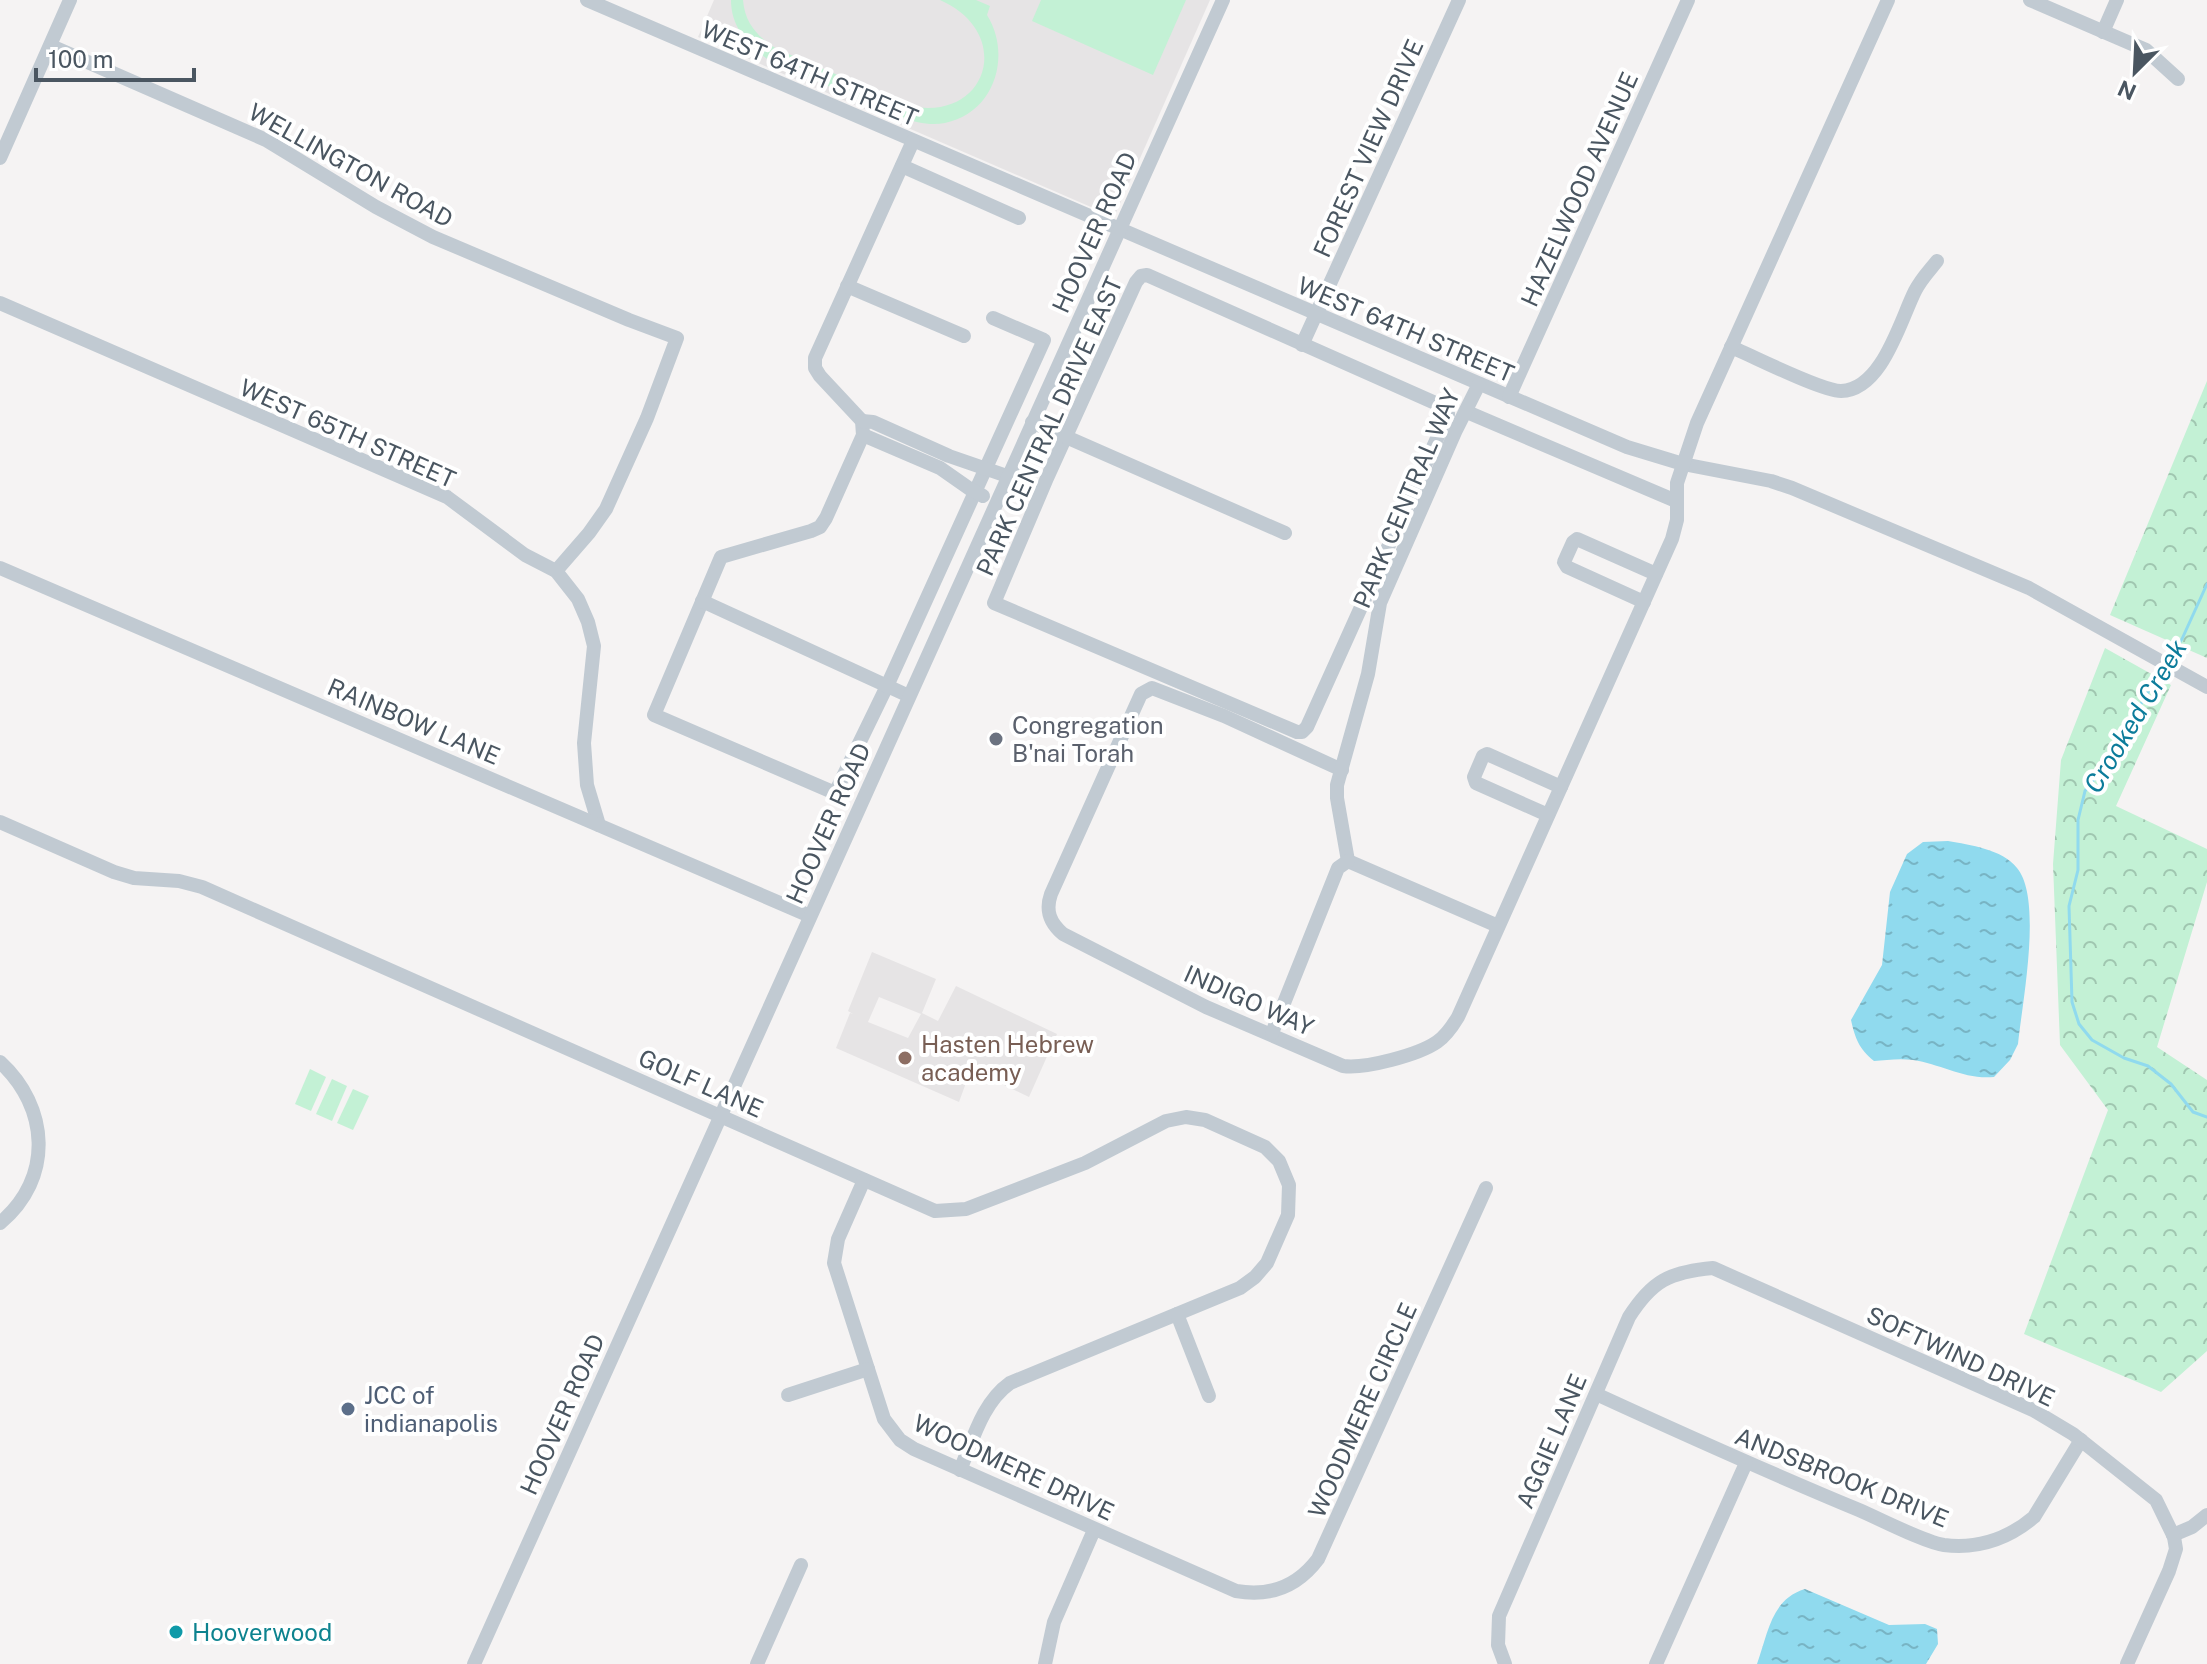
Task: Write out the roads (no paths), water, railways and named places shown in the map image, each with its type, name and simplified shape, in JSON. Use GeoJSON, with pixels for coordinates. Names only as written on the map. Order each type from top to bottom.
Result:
{"type":"FeatureCollection","features":[{"type":"Feature","properties":{"kind":"street"},"geometry":{"type":"LineString","coordinates":[[0,158],[70,0]]}},
{"type":"Feature","properties":{"kind":"street","name":"WEST 64TH STREET"},"geometry":{"type":"LineString","coordinates":[[587,0],[1627,447],[1683,464],[1792,488],[2029,588],[2207,687]]}},
{"type":"Feature","properties":{"kind":"street","name":"HOOVER ROAD"},"geometry":{"type":"LineString","coordinates":[[474,1664],[1223,0]]}},
{"type":"Feature","properties":{"kind":"street","name":"FOREST VIEW DRIVE"},"geometry":{"type":"LineString","coordinates":[[1302,345],[1459,0]]}},
{"type":"Feature","properties":{"kind":"street","name":"HAZELWOOD AVENUE"},"geometry":{"type":"LineString","coordinates":[[1509,397],[1688,0]]}},
{"type":"Feature","properties":{"kind":"street"},"geometry":{"type":"LineString","coordinates":[[1272,1033],[1342,862],[1348,861],[1498,926],[1675,531],[1677,483],[1697,423],[1888,0]]}},
{"type":"Feature","properties":{"kind":"street"},"geometry":{"type":"LineString","coordinates":[[2030,0],[2146,50],[2178,79]]}},
{"type":"Feature","properties":{"kind":"street"},"geometry":{"type":"LineString","coordinates":[[2103,32],[2117,0]]}},
{"type":"Feature","properties":{"kind":"street","name":"WELLINGTON ROAD"},"geometry":{"type":"LineString","coordinates":[[51,46],[266,140],[376,207],[433,237],[677,338],[647,418],[606,509],[556,571]]}},
{"type":"Feature","properties":{"kind":"street"},"geometry":{"type":"LineString","coordinates":[[913,141],[815,358],[815,368],[863,428],[940,468],[996,502]]}},
{"type":"Feature","properties":{"kind":"street","name":"WEST 64TH STREET"},"geometry":{"type":"LineString","coordinates":[[902,166],[1019,218]]}},
{"type":"Feature","properties":{"kind":"street"},"geometry":{"type":"LineString","coordinates":[[1731,347],[1819,385],[1840,391],[1856,386],[1872,375],[1883,359],[1916,289],[1937,261]]}},
{"type":"Feature","properties":{"kind":"street","name":"PARK CENTRAL DRIVE EAST"},"geometry":{"type":"LineString","coordinates":[[1141,276],[1151,277],[1302,345],[1442,406],[1447,412],[1447,419],[1307,727],[1302,732],[994,603],[1141,276]]}},
{"type":"Feature","properties":{"kind":"street"},"geometry":{"type":"LineString","coordinates":[[847,286],[964,336]]}},
{"type":"Feature","properties":{"kind":"street","name":"WEST 65TH STREET"},"geometry":{"type":"LineString","coordinates":[[0,303],[447,497],[525,555],[556,571],[578,599],[594,646],[584,743],[587,785],[599,825]]}},
{"type":"Feature","properties":{"kind":"street","name":"HOOVER ROAD"},"geometry":{"type":"LineString","coordinates":[[702,601],[654,715],[835,793],[1044,340],[993,318]]}},
{"type":"Feature","properties":{"kind":"street","name":"PARK CENTRAL WAY"},"geometry":{"type":"LineString","coordinates":[[1348,861],[1337,785],[1368,674],[1380,603],[1479,384]]}},
{"type":"Feature","properties":{"kind":"street"},"geometry":{"type":"LineString","coordinates":[[1467,412],[1676,501]]}},
{"type":"Feature","properties":{"kind":"street"},"geometry":{"type":"LineString","coordinates":[[909,696],[702,601],[721,557],[820,527],[863,428],[873,422],[949,456],[1007,476]]}},
{"type":"Feature","properties":{"kind":"street"},"geometry":{"type":"LineString","coordinates":[[1032,422],[1285,533]]}},
{"type":"Feature","properties":{"kind":"street"},"geometry":{"type":"LineString","coordinates":[[1644,602],[1567,567],[1564,562],[1577,539],[1656,574]]}},
{"type":"Feature","properties":{"kind":"street","name":"RAINBOW LANE"},"geometry":{"type":"LineString","coordinates":[[0,568],[810,916]]}},
{"type":"Feature","properties":{"kind":"street","name":"INDIGO WAY"},"geometry":{"type":"LineString","coordinates":[[1342,770],[1224,716],[1152,688],[1147,689],[1141,694],[1051,894],[1048,905],[1051,921],[1063,934],[1206,1007],[1349,1067],[1421,1050],[1439,1041],[1458,1017],[1498,926]]}},
{"type":"Feature","properties":{"kind":"street"},"geometry":{"type":"LineString","coordinates":[[1548,815],[1476,783],[1474,777],[1483,756],[1487,754],[1561,787]]}},
{"type":"Feature","properties":{"kind":"street","name":"GOLF LANE"},"geometry":{"type":"LineString","coordinates":[[0,822],[114,872],[134,878],[179,881],[202,887],[925,1208],[956,1211],[1085,1163],[1166,1121],[1181,1117],[1200,1119],[1256,1141],[1276,1158],[1290,1190],[1289,1211],[1267,1263],[1240,1288],[1177,1314]]}},
{"type":"Feature","properties":{"kind":"street"},"geometry":{"type":"LineString","coordinates":[[0,1062],[25,1091],[35,1114],[39,1138],[35,1177],[20,1203],[0,1223]]}},
{"type":"Feature","properties":{"kind":"street","name":"WOODMERE DRIVE"},"geometry":{"type":"LineString","coordinates":[[864,1180],[834,1255],[836,1272],[884,1419],[891,1430],[910,1447],[1231,1589]]}},
{"type":"Feature","properties":{"kind":"street","name":"WOODMERE CIRCLE"},"geometry":{"type":"LineString","coordinates":[[1231,1589],[1250,1594],[1280,1590],[1301,1578],[1318,1559],[1486,1188]]}},
{"type":"Feature","properties":{"kind":"street","name":"SOFTWIND DRIVE"},"geometry":{"type":"LineString","coordinates":[[1696,1270],[1713,1268],[2033,1410],[2081,1440],[2156,1500],[2173,1535]]}},
{"type":"Feature","properties":{"kind":"street","name":"AGGIE LANE"},"geometry":{"type":"LineString","coordinates":[[1505,1664],[1498,1645],[1499,1616],[1629,1317],[1644,1293],[1669,1277],[1696,1270]]}},
{"type":"Feature","properties":{"kind":"street"},"geometry":{"type":"LineString","coordinates":[[960,1470],[987,1407],[1006,1385],[1177,1314],[1209,1396]]}},
{"type":"Feature","properties":{"kind":"street"},"geometry":{"type":"LineString","coordinates":[[788,1395],[868,1369]]}},
{"type":"Feature","properties":{"kind":"street","name":"ANDSBROOK DRIVE"},"geometry":{"type":"LineString","coordinates":[[1596,1394],[1746,1463],[1941,1545],[1977,1546],[2006,1537],[2034,1517],[2081,1440]]}},
{"type":"Feature","properties":{"kind":"street"},"geometry":{"type":"LineString","coordinates":[[1656,1664],[1746,1463]]}},
{"type":"Feature","properties":{"kind":"street"},"geometry":{"type":"LineString","coordinates":[[2127,1664],[2169,1571],[2176,1549],[2173,1535],[2192,1527],[2207,1515]]}},
{"type":"Feature","properties":{"kind":"street"},"geometry":{"type":"LineString","coordinates":[[1045,1664],[1054,1622],[1094,1530]]}},
{"type":"Feature","properties":{"kind":"street"},"geometry":{"type":"LineString","coordinates":[[757,1664],[801,1565]]}},
{"type":"Feature","properties":{"kind":"water"},"geometry":{"type":"Polygon","coordinates":[[[1948,841],[1985,849],[2011,862],[2025,883],[2029,903],[2029,952],[2018,1044],[2010,1060],[1994,1077],[1963,1074],[1913,1060],[1874,1061],[1858,1043],[1851,1020],[1882,965],[1890,892],[1907,854],[1923,842],[1948,841]]]}},
{"type":"Feature","properties":{"kind":"water"},"geometry":{"type":"Polygon","coordinates":[[[1805,1589],[1889,1625],[1925,1624],[1937,1629],[1938,1644],[1926,1664],[1757,1664],[1778,1609],[1794,1594],[1805,1589]]]}},
{"type":"Feature","properties":{"kind":"waterway","name":"Crooked Creek"},"geometry":{"type":"LineString","coordinates":[[2169,658],[2182,639],[2207,584]]}},
{"type":"Feature","properties":{"kind":"waterway","name":"Crooked Creek"},"geometry":{"type":"LineString","coordinates":[[2163,668],[2117,749],[2085,791],[2078,820],[2078,870],[2069,906],[2072,1002],[2079,1024],[2092,1040],[2124,1058],[2148,1066],[2171,1084],[2193,1112],[2207,1117]]}},
{"type":"Feature","properties":{"kind":"place","name":"Congregation B'nai Torah"},"geometry":{"type":"Point","coordinates":[996,739]}},
{"type":"Feature","properties":{"kind":"place","name":"Hasten Hebrew academy"},"geometry":{"type":"Point","coordinates":[905,1058]}},
{"type":"Feature","properties":{"kind":"place","name":"JCC of indianapolis"},"geometry":{"type":"Point","coordinates":[348,1409]}},
{"type":"Feature","properties":{"kind":"place","name":"Hooverwood"},"geometry":{"type":"Point","coordinates":[176,1632]}}]}
